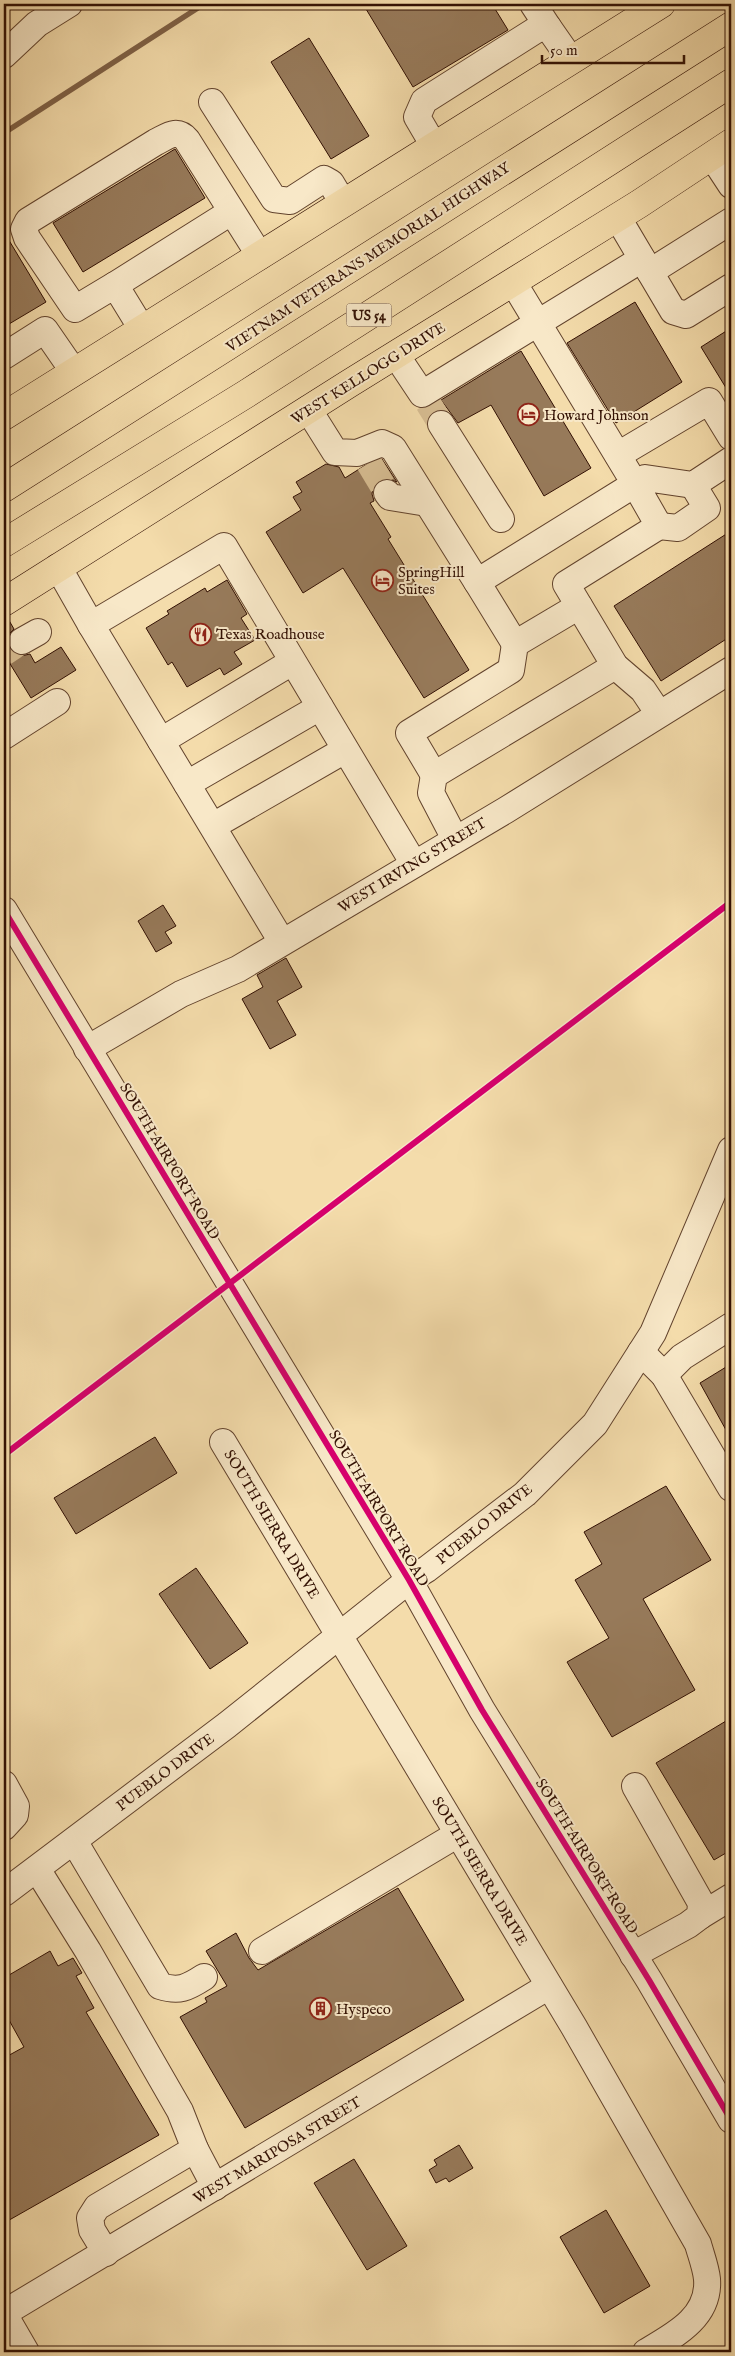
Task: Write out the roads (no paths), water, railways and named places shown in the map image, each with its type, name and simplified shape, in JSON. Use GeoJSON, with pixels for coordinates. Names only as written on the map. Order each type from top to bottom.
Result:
{"type":"FeatureCollection","features":[{"type":"Feature","properties":{"kind":"main road"},"geometry":{"type":"LineString","coordinates":[[4,416],[571,60],[630,13],[661,4]]}},
{"type":"Feature","properties":{"kind":"main road","name":"VIETNAM VETERANS MEMORIAL HIGHWAY"},"geometry":{"type":"LineString","coordinates":[[4,488],[731,26]]}},
{"type":"Feature","properties":{"kind":"main road","name":"US 54"},"geometry":{"type":"LineString","coordinates":[[4,542],[246,394],[731,83]]}},
{"type":"Feature","properties":{"kind":"main road","name":"WEST KELLOGG DRIVE"},"geometry":{"type":"LineString","coordinates":[[4,602],[308,409],[618,218],[722,150]]}},
{"type":"Feature","properties":{"kind":"street"},"geometry":{"type":"LineString","coordinates":[[4,55],[36,24],[69,4]]}},
{"type":"Feature","properties":{"kind":"street"},"geometry":{"type":"LineString","coordinates":[[533,4],[571,60]]}},
{"type":"Feature","properties":{"kind":"street"},"geometry":{"type":"LineString","coordinates":[[434,146],[417,118],[424,101],[536,30],[548,27]]}},
{"type":"Feature","properties":{"kind":"street"},"geometry":{"type":"LineString","coordinates":[[212,102],[274,199],[290,201],[324,179],[331,182],[343,203]]}},
{"type":"Feature","properties":{"kind":"street"},"geometry":{"type":"LineString","coordinates":[[75,309],[27,238],[24,229],[28,221],[156,142],[177,132],[182,134],[187,140],[260,256]]}},
{"type":"Feature","properties":{"kind":"street"},"geometry":{"type":"LineString","coordinates":[[722,150],[731,185]]}},
{"type":"Feature","properties":{"kind":"street"},"geometry":{"type":"LineString","coordinates":[[4,356],[75,309],[231,212]]}},
{"type":"Feature","properties":{"kind":"street"},"geometry":{"type":"LineString","coordinates":[[618,218],[673,311],[686,315],[731,287]]}},
{"type":"Feature","properties":{"kind":"street"},"geometry":{"type":"LineString","coordinates":[[430,407],[537,322],[731,221]]}},
{"type":"Feature","properties":{"kind":"street"},"geometry":{"type":"LineString","coordinates":[[513,282],[659,526]]}},
{"type":"Feature","properties":{"kind":"street"},"geometry":{"type":"LineString","coordinates":[[115,285],[142,329]]}},
{"type":"Feature","properties":{"kind":"street"},"geometry":{"type":"LineString","coordinates":[[45,330],[74,372]]}},
{"type":"Feature","properties":{"kind":"street"},"geometry":{"type":"LineString","coordinates":[[396,355],[501,519]]}},
{"type":"Feature","properties":{"kind":"street"},"geometry":{"type":"LineString","coordinates":[[616,452],[709,401],[731,437]]}},
{"type":"Feature","properties":{"kind":"street"},"geometry":{"type":"LineString","coordinates":[[308,409],[335,452],[357,453],[366,457],[382,443],[393,448],[515,644],[511,670],[409,733],[434,775],[431,793],[456,839]]}},
{"type":"Feature","properties":{"kind":"street"},"geometry":{"type":"LineString","coordinates":[[477,582],[645,478],[692,485],[731,460]]}},
{"type":"Feature","properties":{"kind":"street"},"geometry":{"type":"LineString","coordinates":[[659,714],[643,690],[615,666],[566,584],[659,526],[678,528],[707,508],[692,485]]}},
{"type":"Feature","properties":{"kind":"street"},"geometry":{"type":"LineString","coordinates":[[387,493],[390,497],[427,503]]}},
{"type":"Feature","properties":{"kind":"street"},"geometry":{"type":"LineString","coordinates":[[91,625],[224,546],[414,864]]}},
{"type":"Feature","properties":{"kind":"street"},"geometry":{"type":"LineString","coordinates":[[58,567],[282,942]]}},
{"type":"Feature","properties":{"kind":"street"},"geometry":{"type":"LineString","coordinates":[[515,644],[578,606]]}},
{"type":"Feature","properties":{"kind":"street"},"geometry":{"type":"LineString","coordinates":[[161,741],[292,662]]}},
{"type":"Feature","properties":{"kind":"street"},"geometry":{"type":"LineString","coordinates":[[434,775],[615,666]]}},
{"type":"Feature","properties":{"kind":"street","name":"WEST IRVING STREET"},"geometry":{"type":"LineString","coordinates":[[87,1049],[181,994],[238,969],[456,839],[731,670]]}},
{"type":"Feature","properties":{"kind":"street"},"geometry":{"type":"LineString","coordinates":[[4,736],[57,702]]}},
{"type":"Feature","properties":{"kind":"street"},"geometry":{"type":"LineString","coordinates":[[187,784],[320,707]]}},
{"type":"Feature","properties":{"kind":"street"},"geometry":{"type":"LineString","coordinates":[[213,826],[345,750]]}},
{"type":"Feature","properties":{"kind":"street","name":"SOUTH AIRPORT ROAD"},"geometry":{"type":"LineString","coordinates":[[4,910],[409,1580],[482,1710],[633,1955],[731,2120]]}},
{"type":"Feature","properties":{"kind":"street","name":"PUEBLO DRIVE"},"geometry":{"type":"LineString","coordinates":[[4,1893],[340,1637],[409,1580],[427,1569],[525,1494],[595,1424],[653,1333],[731,1150]]}},
{"type":"Feature","properties":{"kind":"street"},"geometry":{"type":"LineString","coordinates":[[664,1375],[682,1357],[731,1326]]}},
{"type":"Feature","properties":{"kind":"street"},"geometry":{"type":"LineString","coordinates":[[641,1352],[664,1375],[731,1488]]}},
{"type":"Feature","properties":{"kind":"street","name":"SOUTH SIERRA DRIVE"},"geometry":{"type":"LineString","coordinates":[[223,1442],[549,1986],[698,2244],[707,2279],[702,2310],[681,2331],[646,2352]]}},
{"type":"Feature","properties":{"kind":"street"},"geometry":{"type":"LineString","coordinates":[[4,1784],[16,1806],[16,1815],[4,1827]]}},
{"type":"Feature","properties":{"kind":"street"},"geometry":{"type":"LineString","coordinates":[[635,1786],[701,1903],[700,1916]]}},
{"type":"Feature","properties":{"kind":"street"},"geometry":{"type":"LineString","coordinates":[[262,1951],[458,1834]]}},
{"type":"Feature","properties":{"kind":"street"},"geometry":{"type":"LineString","coordinates":[[74,1841],[160,1986],[173,1991],[190,1986],[204,1977]]}},
{"type":"Feature","properties":{"kind":"street"},"geometry":{"type":"LineString","coordinates":[[37,1868],[88,1951],[180,2111],[195,2149],[215,2187]]}},
{"type":"Feature","properties":{"kind":"street"},"geometry":{"type":"LineString","coordinates":[[633,1955],[688,1925],[731,1897]]}},
{"type":"Feature","properties":{"kind":"street","name":"WEST MARIPOSA STREET"},"geometry":{"type":"LineString","coordinates":[[4,2313],[549,1986]]}},
{"type":"Feature","properties":{"kind":"street"},"geometry":{"type":"LineString","coordinates":[[106,2252],[92,2230],[90,2218],[97,2206],[195,2149]]}},
{"type":"Feature","properties":{"kind":"street"},"geometry":{"type":"LineString","coordinates":[[4,2313],[26,2352]]}},
{"type":"Feature","properties":{"kind":"waterway"},"geometry":{"type":"LineString","coordinates":[[4,133],[204,4]]}},
{"type":"Feature","properties":{"kind":"tunnel"},"geometry":{"type":"LineString","coordinates":[[428,403],[441,424]]}},
{"type":"Feature","properties":{"kind":"tunnel"},"geometry":{"type":"LineString","coordinates":[[369,463],[387,493]]}},
{"type":"Feature","properties":{"kind":"tunnel"},"geometry":{"type":"LineString","coordinates":[[4,653],[22,641]]}},
{"type":"Feature","properties":{"kind":"place","name":"Howard Johnson"},"geometry":{"type":"Point","coordinates":[528,415]}},
{"type":"Feature","properties":{"kind":"place","name":"SpringHill Suites"},"geometry":{"type":"Point","coordinates":[382,581]}},
{"type":"Feature","properties":{"kind":"place","name":"Texas Roadhouse"},"geometry":{"type":"Point","coordinates":[200,634]}},
{"type":"Feature","properties":{"kind":"place","name":"Hyspeco"},"geometry":{"type":"Point","coordinates":[320,2009]}}]}
